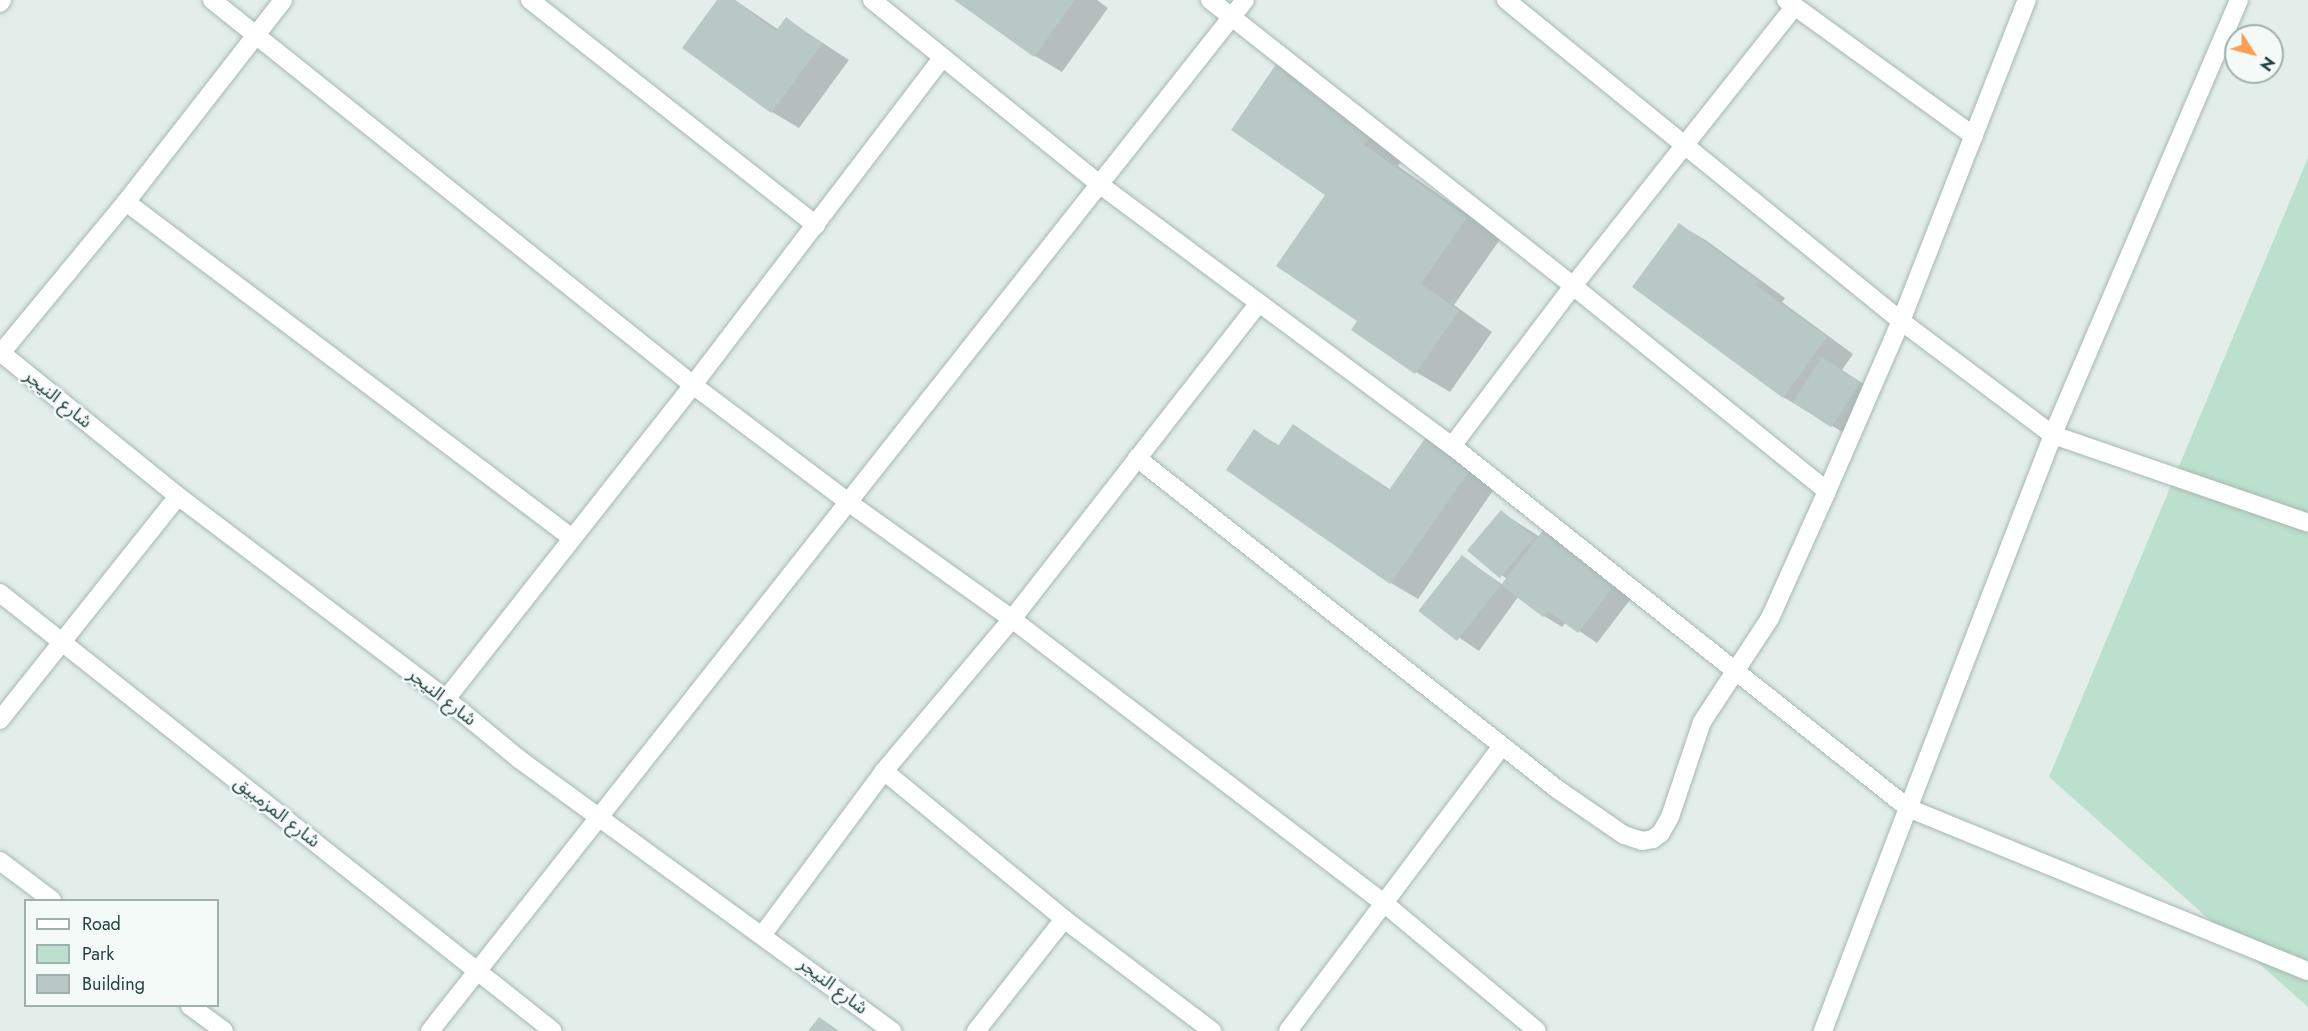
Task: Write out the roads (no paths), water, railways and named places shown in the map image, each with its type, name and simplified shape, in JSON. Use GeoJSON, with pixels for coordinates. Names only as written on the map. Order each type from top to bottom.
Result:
{"type":"FeatureCollection","features":[{"type":"Feature","properties":{"kind":"street"},"geometry":{"type":"LineString","coordinates":[[212,0],[693,385],[848,502],[1012,619],[1384,903],[1537,1031]]}},
{"type":"Feature","properties":{"kind":"street"},"geometry":{"type":"LineString","coordinates":[[1,352],[126,202],[283,0]]}},
{"type":"Feature","properties":{"kind":"street"},"geometry":{"type":"LineString","coordinates":[[530,0],[816,225]]}},
{"type":"Feature","properties":{"kind":"street"},"geometry":{"type":"LineString","coordinates":[[872,0],[1099,184],[1452,446],[1908,808],[2308,971]]}},
{"type":"Feature","properties":{"kind":"street"},"geometry":{"type":"LineString","coordinates":[[1210,0],[1574,286],[1827,491]]}},
{"type":"Feature","properties":{"kind":"street"},"geometry":{"type":"LineString","coordinates":[[430,1031],[1245,0]]}},
{"type":"Feature","properties":{"kind":"street"},"geometry":{"type":"LineString","coordinates":[[1506,0],[1901,321],[2053,435],[2308,523]]}},
{"type":"Feature","properties":{"kind":"street"},"geometry":{"type":"LineString","coordinates":[[1137,458],[1501,747],[1610,828],[1642,841],[1653,839],[1661,833],[1670,817],[1702,722],[1770,618],[1827,491],[1901,321],[2027,0]]}},
{"type":"Feature","properties":{"kind":"street"},"geometry":{"type":"LineString","coordinates":[[1823,1031],[2053,435],[2239,0]]}},
{"type":"Feature","properties":{"kind":"street"},"geometry":{"type":"LineString","coordinates":[[1452,446],[1684,146],[1790,3],[1974,136]]}},
{"type":"Feature","properties":{"kind":"street"},"geometry":{"type":"LineString","coordinates":[[446,699],[693,385],[943,57]]}},
{"type":"Feature","properties":{"kind":"street"},"geometry":{"type":"LineString","coordinates":[[126,202],[572,538]]}},
{"type":"Feature","properties":{"kind":"street"},"geometry":{"type":"LineString","coordinates":[[763,934],[884,771],[1012,619],[1259,303]]}},
{"type":"Feature","properties":{"kind":"street","name":"شارع النيجر"},"geometry":{"type":"LineString","coordinates":[[1,352],[178,496],[446,699],[519,759],[763,934],[892,1031]]}},
{"type":"Feature","properties":{"kind":"street"},"geometry":{"type":"LineString","coordinates":[[0,720],[178,496]]}},
{"type":"Feature","properties":{"kind":"street","name":"شارع المزمبيق"},"geometry":{"type":"LineString","coordinates":[[0,593],[553,1031]]}},
{"type":"Feature","properties":{"kind":"street"},"geometry":{"type":"LineString","coordinates":[[1288,1031],[1501,747]]}},
{"type":"Feature","properties":{"kind":"street"},"geometry":{"type":"LineString","coordinates":[[884,771],[1064,918],[1212,1031]]}},
{"type":"Feature","properties":{"kind":"street"},"geometry":{"type":"LineString","coordinates":[[0,861],[51,899]]}},
{"type":"Feature","properties":{"kind":"street"},"geometry":{"type":"LineString","coordinates":[[976,1031],[1064,918]]}},
{"type":"Feature","properties":{"kind":"street"},"geometry":{"type":"LineString","coordinates":[[193,1007],[224,1031]]}}]}
